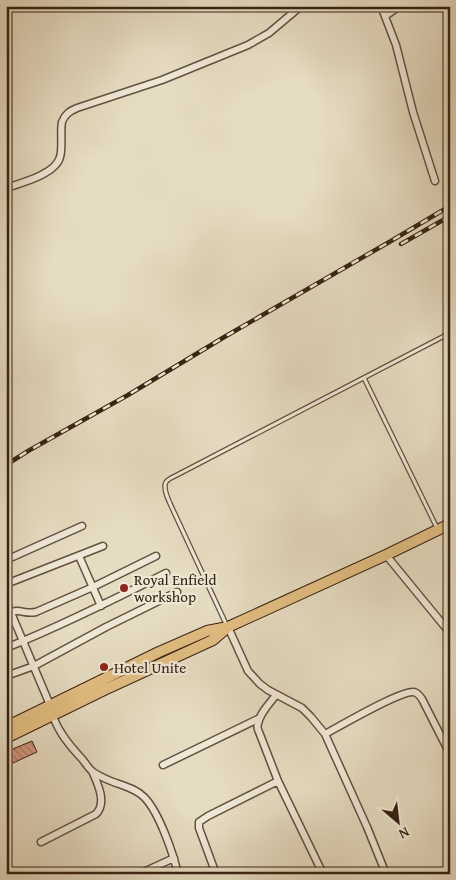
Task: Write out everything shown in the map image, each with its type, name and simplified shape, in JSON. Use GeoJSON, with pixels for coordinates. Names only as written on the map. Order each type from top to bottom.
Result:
{"type":"FeatureCollection","features":[{"type":"Feature","properties":{"kind":"main road"},"geometry":{"type":"LineString","coordinates":[[6,727],[159,652],[207,631],[228,627],[450,524]]}},
{"type":"Feature","properties":{"kind":"main road"},"geometry":{"type":"LineString","coordinates":[[6,738],[213,640],[228,627]]}},
{"type":"Feature","properties":{"kind":"street"},"geometry":{"type":"LineString","coordinates":[[6,188],[39,176],[56,165],[60,158],[62,122],[68,112],[162,80],[248,45],[270,33],[302,6]]}},
{"type":"Feature","properties":{"kind":"street"},"geometry":{"type":"LineString","coordinates":[[381,6],[396,45],[413,112],[435,181]]}},
{"type":"Feature","properties":{"kind":"street"},"geometry":{"type":"LineString","coordinates":[[385,16],[400,6]]}},
{"type":"Feature","properties":{"kind":"street"},"geometry":{"type":"LineString","coordinates":[[6,560],[82,526]]}},
{"type":"Feature","properties":{"kind":"street"},"geometry":{"type":"LineString","coordinates":[[6,584],[103,546]]}},
{"type":"Feature","properties":{"kind":"street"},"geometry":{"type":"LineString","coordinates":[[386,554],[450,633]]}},
{"type":"Feature","properties":{"kind":"street"},"geometry":{"type":"LineString","coordinates":[[79,556],[101,606]]}},
{"type":"Feature","properties":{"kind":"street"},"geometry":{"type":"LineString","coordinates":[[9,613],[19,610],[31,613],[36,612],[156,556]]}},
{"type":"Feature","properties":{"kind":"street"},"geometry":{"type":"LineString","coordinates":[[6,648],[101,606],[166,573]]}},
{"type":"Feature","properties":{"kind":"street"},"geometry":{"type":"LineString","coordinates":[[6,676],[34,666],[106,627],[177,592]]}},
{"type":"Feature","properties":{"kind":"street"},"geometry":{"type":"LineString","coordinates":[[6,601],[9,613],[24,641],[50,705],[52,716],[66,742],[92,772],[99,786],[101,800],[101,806],[96,814],[40,842]]}},
{"type":"Feature","properties":{"kind":"street"},"geometry":{"type":"LineString","coordinates":[[228,627],[248,671],[260,684],[276,695],[302,708],[325,734],[386,874]]}},
{"type":"Feature","properties":{"kind":"street"},"geometry":{"type":"LineString","coordinates":[[325,734],[389,700],[402,694],[414,692],[422,699],[450,754]]}},
{"type":"Feature","properties":{"kind":"street"},"geometry":{"type":"LineString","coordinates":[[276,695],[260,718],[259,732],[278,781],[323,874]]}},
{"type":"Feature","properties":{"kind":"street"},"geometry":{"type":"LineString","coordinates":[[164,765],[260,718]]}},
{"type":"Feature","properties":{"kind":"street"},"geometry":{"type":"LineString","coordinates":[[92,772],[133,790],[144,798],[155,812],[174,858],[178,874]]}},
{"type":"Feature","properties":{"kind":"street"},"geometry":{"type":"LineString","coordinates":[[216,874],[199,828],[199,822],[278,781]]}},
{"type":"Feature","properties":{"kind":"street"},"geometry":{"type":"LineString","coordinates":[[139,874],[174,858]]}},
{"type":"Feature","properties":{"kind":"street"},"geometry":{"type":"LineString","coordinates":[[6,868],[9,874]]}},
{"type":"Feature","properties":{"kind":"lane"},"geometry":{"type":"LineString","coordinates":[[228,627],[173,510],[166,492],[166,482],[176,475],[450,333]]}},
{"type":"Feature","properties":{"kind":"lane"},"geometry":{"type":"LineString","coordinates":[[364,378],[437,530]]}},
{"type":"Feature","properties":{"kind":"building"},"geometry":{"type":"Polygon","coordinates":[[[32,741],[37,752],[13,763],[8,751],[32,741]]]}},
{"type":"Feature","properties":{"kind":"railway"},"geometry":{"type":"LineString","coordinates":[[6,465],[450,206]]}},
{"type":"Feature","properties":{"kind":"railway"},"geometry":{"type":"LineString","coordinates":[[401,244],[450,216]]}},
{"type":"Feature","properties":{"kind":"place","name":"Royal Enfield workshop"},"geometry":{"type":"Point","coordinates":[124,588]}},
{"type":"Feature","properties":{"kind":"place","name":"Hotel Unite"},"geometry":{"type":"Point","coordinates":[104,667]}}]}
